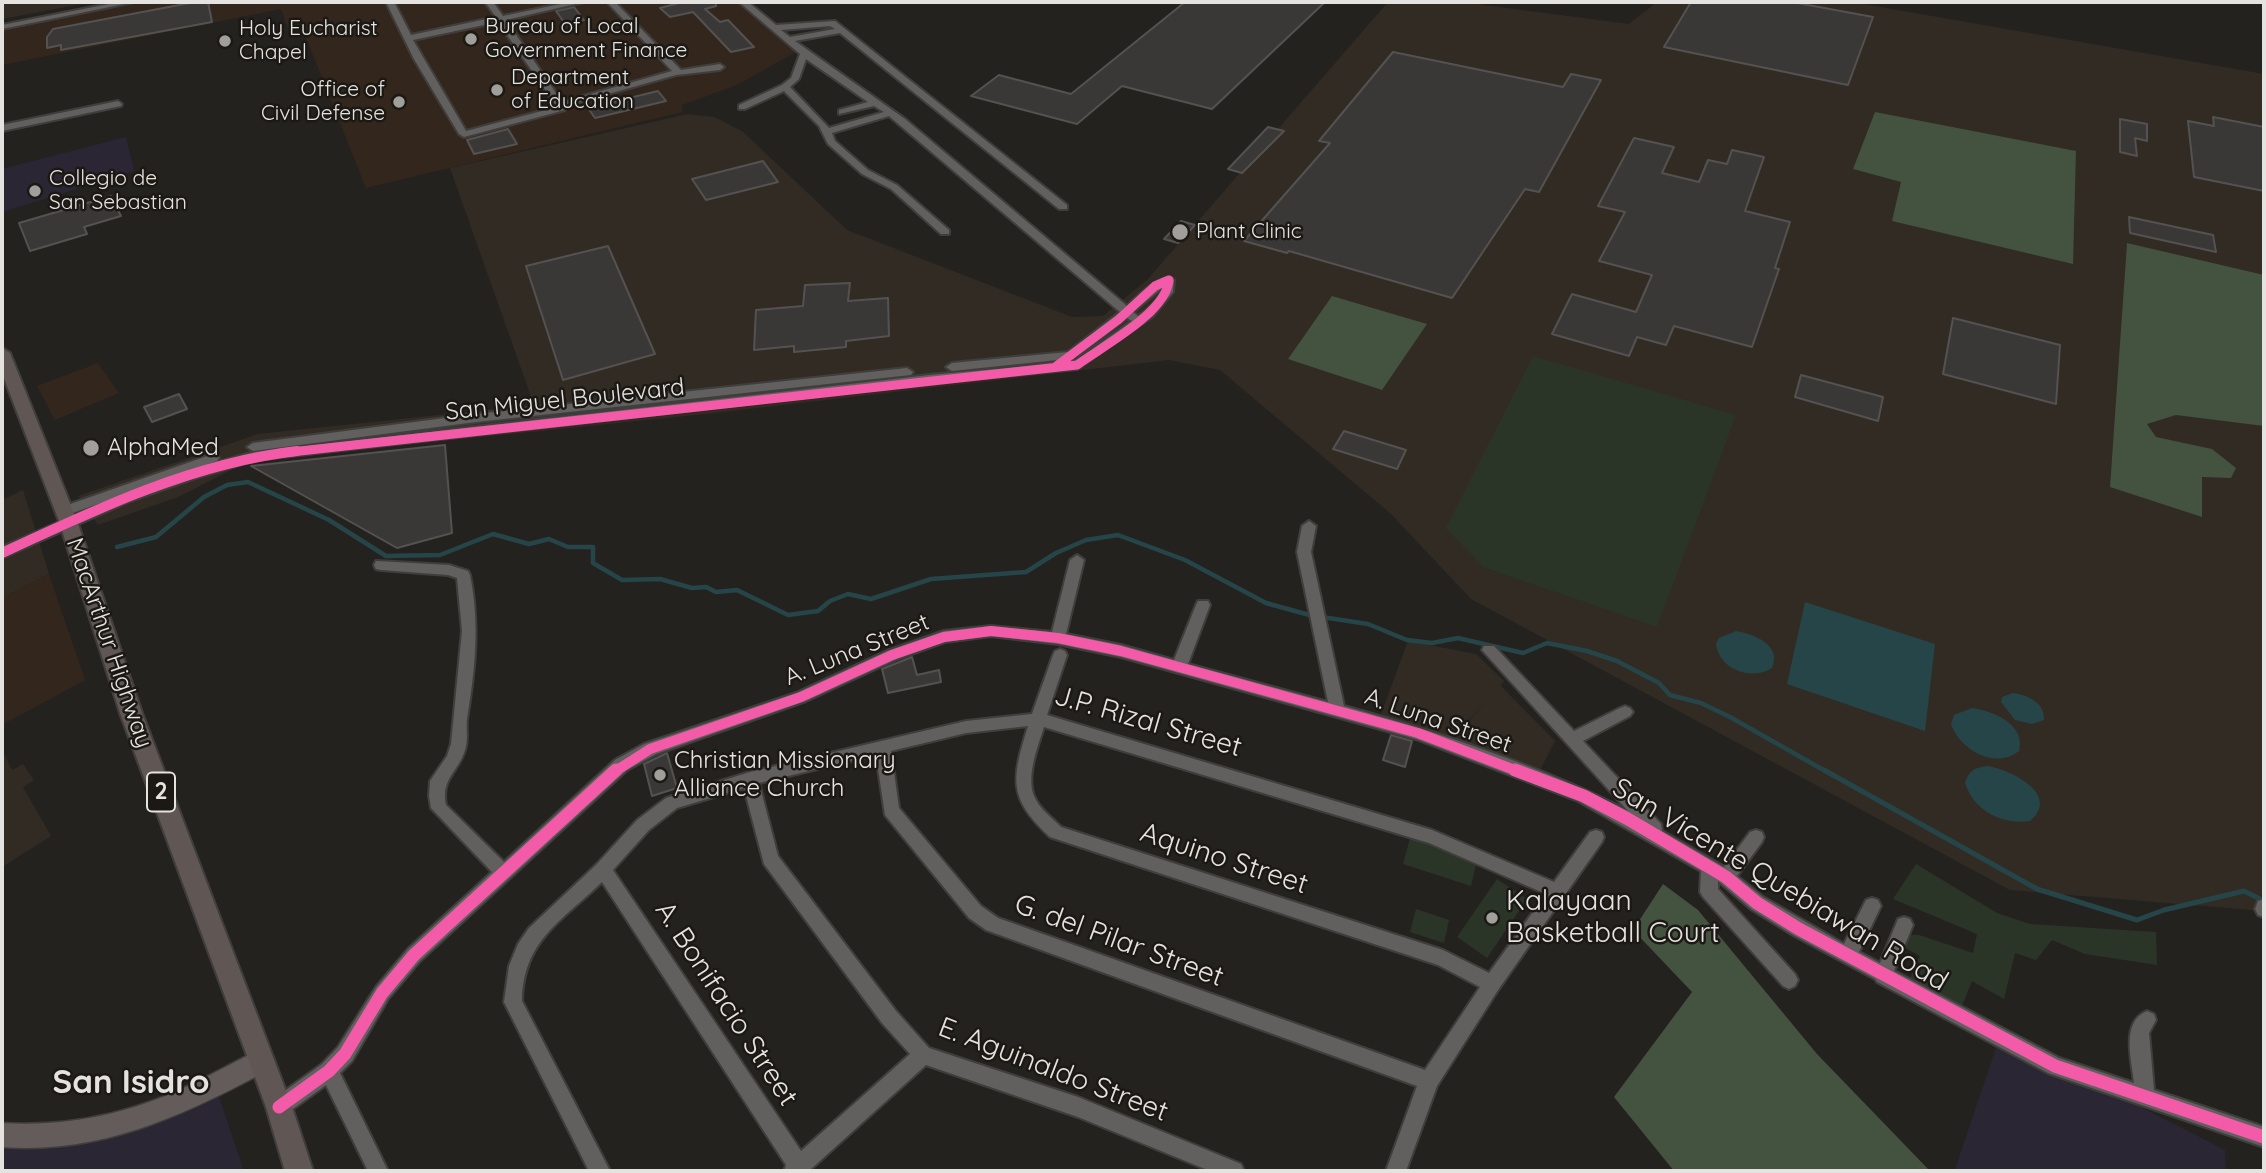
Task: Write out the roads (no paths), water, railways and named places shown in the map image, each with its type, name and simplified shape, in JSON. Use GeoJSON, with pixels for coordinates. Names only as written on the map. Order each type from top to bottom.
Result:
{"type":"FeatureCollection","features":[{"type":"Feature","properties":{"kind":"highway","name":"MacArthur Highway"},"geometry":{"type":"LineString","coordinates":[[2,353],[66,516],[131,713],[262,1060],[299,1171]]}},
{"type":"Feature","properties":{"kind":"main road"},"geometry":{"type":"LineString","coordinates":[[2,1135],[29,1139],[67,1136],[150,1116],[191,1099],[262,1060]]}},
{"type":"Feature","properties":{"kind":"street"},"geometry":{"type":"LineString","coordinates":[[2,27],[101,2]]}},
{"type":"Feature","properties":{"kind":"street"},"geometry":{"type":"LineString","coordinates":[[2,20],[130,2]]}},
{"type":"Feature","properties":{"kind":"street"},"geometry":{"type":"LineString","coordinates":[[390,2],[418,59],[464,134],[677,73],[720,67]]}},
{"type":"Feature","properties":{"kind":"street"},"geometry":{"type":"LineString","coordinates":[[489,2],[558,108]]}},
{"type":"Feature","properties":{"kind":"street"},"geometry":{"type":"LineString","coordinates":[[410,38],[580,2]]}},
{"type":"Feature","properties":{"kind":"street"},"geometry":{"type":"LineString","coordinates":[[611,2],[677,73]]}},
{"type":"Feature","properties":{"kind":"street"},"geometry":{"type":"LineString","coordinates":[[743,2],[804,52],[891,113],[1137,321]]}},
{"type":"Feature","properties":{"kind":"street"},"geometry":{"type":"LineString","coordinates":[[774,28],[825,22],[843,31],[1063,207]]}},
{"type":"Feature","properties":{"kind":"street"},"geometry":{"type":"LineString","coordinates":[[789,40],[843,31]]}},
{"type":"Feature","properties":{"kind":"street"},"geometry":{"type":"LineString","coordinates":[[742,107],[785,87],[794,79],[804,52]]}},
{"type":"Feature","properties":{"kind":"street"},"geometry":{"type":"LineString","coordinates":[[785,87],[826,132],[831,142],[865,172],[894,187],[945,232]]}},
{"type":"Feature","properties":{"kind":"street"},"geometry":{"type":"LineString","coordinates":[[842,112],[876,102]]}},
{"type":"Feature","properties":{"kind":"street"},"geometry":{"type":"LineString","coordinates":[[2,128],[118,104]]}},
{"type":"Feature","properties":{"kind":"street"},"geometry":{"type":"LineString","coordinates":[[826,132],[891,113]]}},
{"type":"Feature","properties":{"kind":"street"},"geometry":{"type":"LineString","coordinates":[[1055,367],[1067,355],[1127,312],[1155,286],[1169,280],[1168,292],[1149,314],[1089,354]]}},
{"type":"Feature","properties":{"kind":"street","name":"San Miguel Boulevard"},"geometry":{"type":"LineString","coordinates":[[392,435],[475,431],[1089,354]]}},
{"type":"Feature","properties":{"kind":"street","name":"San Miguel Boulevard"},"geometry":{"type":"LineString","coordinates":[[2,553],[66,516],[255,456],[392,435],[476,418],[1077,365],[1089,354]]}},
{"type":"Feature","properties":{"kind":"street"},"geometry":{"type":"LineString","coordinates":[[475,431],[476,418]]}},
{"type":"Feature","properties":{"kind":"street"},"geometry":{"type":"LineString","coordinates":[[1308,526],[1304,552],[1312,604],[1337,709]]}},
{"type":"Feature","properties":{"kind":"street"},"geometry":{"type":"LineString","coordinates":[[1058,638],[1077,560]]}},
{"type":"Feature","properties":{"kind":"street"},"geometry":{"type":"LineString","coordinates":[[381,565],[449,570],[463,575],[471,608],[468,680],[457,752],[443,770],[438,782],[437,801],[439,808],[504,873]]}},
{"type":"Feature","properties":{"kind":"street"},"geometry":{"type":"LineString","coordinates":[[1179,667],[1203,605]]}},
{"type":"Feature","properties":{"kind":"street","name":"A. Luna Street"},"geometry":{"type":"LineString","coordinates":[[279,1107],[329,1071],[345,1054],[398,971],[621,765],[650,749],[801,697],[892,655],[944,636],[991,631],[1058,638],[1179,667],[1337,709],[1480,754],[1584,796]]}},
{"type":"Feature","properties":{"kind":"street"},"geometry":{"type":"LineString","coordinates":[[1489,650],[1663,839]]}},
{"type":"Feature","properties":{"kind":"street","name":"Aquino Street"},"geometry":{"type":"LineString","coordinates":[[1060,655],[1039,719],[1024,790],[1034,810],[1056,832],[1443,958],[1492,985]]}},
{"type":"Feature","properties":{"kind":"street"},"geometry":{"type":"LineString","coordinates":[[1572,739],[1625,712]]}},
{"type":"Feature","properties":{"kind":"street","name":"J.P. Rizal Street"},"geometry":{"type":"LineString","coordinates":[[600,1171],[513,1002],[513,975],[527,943],[603,869],[637,830],[661,810],[672,803],[750,779],[966,727],[1039,719],[1240,777],[1432,837],[1559,892]]}},
{"type":"Feature","properties":{"kind":"street","name":"G. del Pilar Street"},"geometry":{"type":"LineString","coordinates":[[883,748],[891,810],[975,912],[992,924],[1429,1082]]}},
{"type":"Feature","properties":{"kind":"street","name":"E. Aguinaldo Street"},"geometry":{"type":"LineString","coordinates":[[750,779],[770,859],[889,1017],[923,1055],[1078,1107],[1234,1171]]}},
{"type":"Feature","properties":{"kind":"street","name":"San Vicente Quebiawan Road"},"geometry":{"type":"LineString","coordinates":[[1584,796],[1718,872],[1757,903],[1883,976],[2055,1066],[2264,1137]]}},
{"type":"Feature","properties":{"kind":"street"},"geometry":{"type":"LineString","coordinates":[[1756,836],[1718,872],[1709,892],[1789,980]]}},
{"type":"Feature","properties":{"kind":"street"},"geometry":{"type":"LineString","coordinates":[[1396,1171],[1429,1082],[1492,985],[1596,838]]}},
{"type":"Feature","properties":{"kind":"street","name":"A. Bonifacio Street"},"geometry":{"type":"LineString","coordinates":[[603,869],[799,1170]]}},
{"type":"Feature","properties":{"kind":"street"},"geometry":{"type":"LineString","coordinates":[[1848,955],[1872,906]]}},
{"type":"Feature","properties":{"kind":"street"},"geometry":{"type":"LineString","coordinates":[[1883,976],[1904,925]]}},
{"type":"Feature","properties":{"kind":"street"},"geometry":{"type":"LineString","coordinates":[[2145,1097],[2139,1030],[2147,1020]]}},
{"type":"Feature","properties":{"kind":"street"},"geometry":{"type":"LineString","coordinates":[[799,1170],[923,1055]]}},
{"type":"Feature","properties":{"kind":"street"},"geometry":{"type":"LineString","coordinates":[[329,1071],[378,1171]]}},
{"type":"Feature","properties":{"kind":"water"},"geometry":{"type":"Polygon","coordinates":[[[1805,602],[1935,644],[1925,731],[1787,684],[1805,602]]]}},
{"type":"Feature","properties":{"kind":"water"},"geometry":{"type":"Polygon","coordinates":[[[1736,631],[1758,638],[1770,647],[1774,660],[1772,668],[1764,672],[1746,673],[1723,661],[1716,644],[1719,638],[1736,631]]]}},
{"type":"Feature","properties":{"kind":"water"},"geometry":{"type":"Polygon","coordinates":[[[2013,693],[2035,701],[2042,709],[2044,720],[2032,724],[2015,720],[2001,702],[2002,697],[2013,693]]]}},
{"type":"Feature","properties":{"kind":"water"},"geometry":{"type":"Polygon","coordinates":[[[1972,708],[1989,712],[2013,726],[2018,733],[2019,751],[2010,756],[1989,758],[1962,742],[1951,724],[1954,715],[1972,708]]]}},
{"type":"Feature","properties":{"kind":"water"},"geometry":{"type":"Polygon","coordinates":[[[1987,766],[2008,772],[2037,793],[2040,802],[2038,811],[2030,821],[2000,818],[1990,814],[1975,801],[1965,783],[1973,770],[1987,766]]]}},
{"type":"Feature","properties":{"kind":"waterway"},"geometry":{"type":"LineString","coordinates":[[117,547],[156,537],[204,497],[227,485],[248,482],[329,520],[386,556],[440,555],[493,534],[529,544],[549,539],[568,547],[593,547],[593,563],[622,580],[660,579],[692,588],[706,587],[716,592],[737,590],[788,615],[818,611],[830,601],[848,594],[871,599],[931,579],[1026,572],[1056,553],[1086,540],[1118,535],[1185,560],[1266,603],[1313,616]]}},
{"type":"Feature","properties":{"kind":"waterway"},"geometry":{"type":"LineString","coordinates":[[1322,617],[1368,624],[1407,640],[1432,643],[1458,638],[1523,653],[1547,643],[1587,651],[1617,661],[1659,683],[1670,695],[1701,703],[1730,717],[1827,772]]}},
{"type":"Feature","properties":{"kind":"waterway"},"geometry":{"type":"LineString","coordinates":[[1824,770],[2037,889],[2137,920],[2164,910],[2244,891],[2264,901]]}},
{"type":"Feature","properties":{"kind":"place","name":"Bureau of Local Government Finance"},"geometry":{"type":"Point","coordinates":[471,39]}},
{"type":"Feature","properties":{"kind":"place","name":"Holy Eucharist Chapel"},"geometry":{"type":"Point","coordinates":[225,41]}},
{"type":"Feature","properties":{"kind":"place","name":"Department of Education"},"geometry":{"type":"Point","coordinates":[497,90]}},
{"type":"Feature","properties":{"kind":"place","name":"Office of Civil Defense"},"geometry":{"type":"Point","coordinates":[399,102]}},
{"type":"Feature","properties":{"kind":"place","name":"Collegio de San Sebastian"},"geometry":{"type":"Point","coordinates":[35,191]}},
{"type":"Feature","properties":{"kind":"place","name":"Plant Clinic"},"geometry":{"type":"Point","coordinates":[1180,232]}},
{"type":"Feature","properties":{"kind":"place","name":"AlphaMed"},"geometry":{"type":"Point","coordinates":[91,448]}},
{"type":"Feature","properties":{"kind":"place","name":"Christian Missionary Alliance Church"},"geometry":{"type":"Point","coordinates":[660,775]}},
{"type":"Feature","properties":{"kind":"place","name":"Kalayaan Basketball Court"},"geometry":{"type":"Point","coordinates":[1492,918]}},
{"type":"Feature","properties":{"kind":"district","name":"San Isidro"},"geometry":{"type":"Point","coordinates":[131,1083]}}]}
